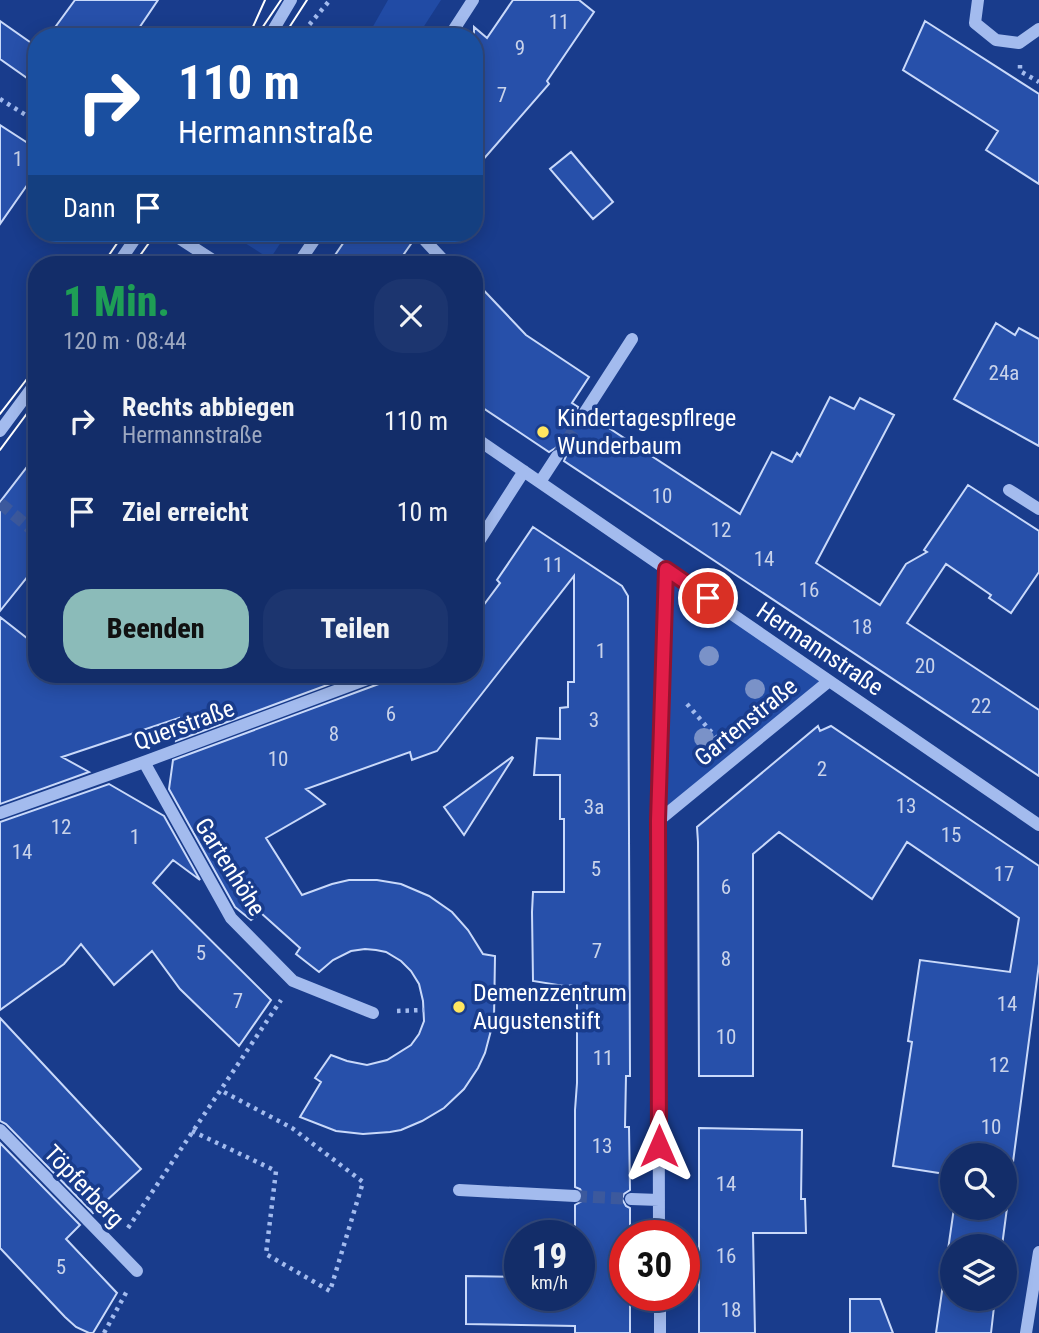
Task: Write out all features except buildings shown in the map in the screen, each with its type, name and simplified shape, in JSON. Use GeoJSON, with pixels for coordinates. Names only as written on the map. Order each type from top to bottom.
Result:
{"type":"FeatureCollection","features":[{"type":"Feature","properties":{"kind":"street"},"geometry":{"type":"LineString","coordinates":[[274,28],[291,0]]}},
{"type":"Feature","properties":{"kind":"street"},"geometry":{"type":"LineString","coordinates":[[455,28],[473,0]]}},
{"type":"Feature","properties":{"kind":"street"},"geometry":{"type":"LineString","coordinates":[[978,0],[975,23],[996,40],[1019,43],[1039,29]]}},
{"type":"Feature","properties":{"kind":"street"},"geometry":{"type":"LineString","coordinates":[[185,242],[207,256]]}},
{"type":"Feature","properties":{"kind":"street"},"geometry":{"type":"LineString","coordinates":[[426,242],[440,256]]}},
{"type":"Feature","properties":{"kind":"street"},"geometry":{"type":"LineString","coordinates":[[585,412],[632,339]]}},
{"type":"Feature","properties":{"kind":"street"},"geometry":{"type":"LineString","coordinates":[[0,430],[28,393]]}},
{"type":"Feature","properties":{"kind":"street","name":"Hermannstraße"},"geometry":{"type":"LineString","coordinates":[[483,443],[1039,825]]}},
{"type":"Feature","properties":{"kind":"street"},"geometry":{"type":"LineString","coordinates":[[540,482],[556,456]]}},
{"type":"Feature","properties":{"kind":"street"},"geometry":{"type":"LineString","coordinates":[[483,535],[524,471]]}},
{"type":"Feature","properties":{"kind":"street"},"geometry":{"type":"LineString","coordinates":[[1009,490],[1039,509]]}},
{"type":"Feature","properties":{"kind":"street","name":"Gartenstraße"},"geometry":{"type":"LineString","coordinates":[[659,1220],[658,821],[666,569]]}},
{"type":"Feature","properties":{"kind":"street","name":"Gartenstraße"},"geometry":{"type":"LineString","coordinates":[[658,821],[829,681]]}},
{"type":"Feature","properties":{"kind":"street","name":"Querstraße"},"geometry":{"type":"LineString","coordinates":[[0,813],[357,683]]}},
{"type":"Feature","properties":{"kind":"street","name":"Gartenhöhe"},"geometry":{"type":"LineString","coordinates":[[144,762],[231,918],[293,981],[373,1013]]}},
{"type":"Feature","properties":{"kind":"street","name":"Töpferberg"},"geometry":{"type":"LineString","coordinates":[[0,1130],[137,1271]]}},
{"type":"Feature","properties":{"kind":"street"},"geometry":{"type":"LineString","coordinates":[[459,1190],[575,1196]]}},
{"type":"Feature","properties":{"kind":"street"},"geometry":{"type":"LineString","coordinates":[[631,1199],[659,1200]]}},
{"type":"Feature","properties":{"kind":"street"},"geometry":{"type":"LineString","coordinates":[[1026,1333],[1039,1252]]}},
{"type":"Feature","properties":{"kind":"street"},"geometry":{"type":"LineString","coordinates":[[660,1311],[660,1333]]}},
{"type":"Feature","properties":{"kind":"path"},"geometry":{"type":"LineString","coordinates":[[307,28],[330,0]]}},
{"type":"Feature","properties":{"kind":"path"},"geometry":{"type":"LineString","coordinates":[[0,99],[28,116]]}},
{"type":"Feature","properties":{"kind":"path"},"geometry":{"type":"LineString","coordinates":[[663,675],[734,759]]}},
{"type":"Feature","properties":{"kind":"path"},"geometry":{"type":"LineString","coordinates":[[115,1247],[293,981]]}},
{"type":"Feature","properties":{"kind":"path"},"geometry":{"type":"LineString","coordinates":[[493,995],[577,986]]}},
{"type":"Feature","properties":{"kind":"path"},"geometry":{"type":"LineString","coordinates":[[192,1131],[276,1171],[266,1254],[330,1291],[363,1182],[292,1128],[220,1090]]}},
{"type":"Feature","properties":{"kind":"path"},"geometry":{"type":"LineString","coordinates":[[104,1333],[137,1271]]}},
{"type":"Feature","properties":{"kind":"shaded area"},"geometry":{"type":"Polygon","coordinates":[[[388,0],[441,0],[423,28],[372,28],[388,0]]]}},
{"type":"Feature","properties":{"kind":"shaded area"},"geometry":{"type":"Polygon","coordinates":[[[243,242],[281,242],[272,256],[265,256],[243,242]]]}},
{"type":"Feature","properties":{"kind":"shaded area"},"geometry":{"type":"Polygon","coordinates":[[[666,569],[829,681],[658,821],[666,569]]]}},
{"type":"Feature","properties":{"kind":"tunnel"},"geometry":{"type":"LineString","coordinates":[[557,456],[585,412]]}},
{"type":"Feature","properties":{"kind":"tunnel"},"geometry":{"type":"LineString","coordinates":[[0,503],[28,526]]}},
{"type":"Feature","properties":{"kind":"tunnel"},"geometry":{"type":"LineString","coordinates":[[575,1196],[631,1199]]}},
{"type":"Feature","properties":{"kind":"tram line"},"geometry":{"type":"LineString","coordinates":[[252,28],[265,0]]}},
{"type":"Feature","properties":{"kind":"tram line"},"geometry":{"type":"LineString","coordinates":[[262,28],[281,0]]}},
{"type":"Feature","properties":{"kind":"tram line"},"geometry":{"type":"LineString","coordinates":[[289,28],[307,0]]}},
{"type":"Feature","properties":{"kind":"tram line"},"geometry":{"type":"LineString","coordinates":[[108,256],[118,242]]}},
{"type":"Feature","properties":{"kind":"tram line"},"geometry":{"type":"LineString","coordinates":[[140,256],[150,242]]}},
{"type":"Feature","properties":{"kind":"tram line"},"geometry":{"type":"LineString","coordinates":[[0,414],[28,378]]}},
{"type":"Feature","properties":{"kind":"tram line"},"geometry":{"type":"LineString","coordinates":[[0,450],[28,412]]}},
{"type":"Feature","properties":{"kind":"place","name":"Kindertagespflrege Wunderbaum"},"geometry":{"type":"Point","coordinates":[543,432]}},
{"type":"Feature","properties":{"kind":"place","name":"Demenzzentrum Augustenstift"},"geometry":{"type":"Point","coordinates":[459,1007]}},
{"type":"Feature","properties":{"kind":"route"},"geometry":{"type":"LineString","coordinates":[[659,1146],[658,821],[666,569],[708,598]]}}]}
